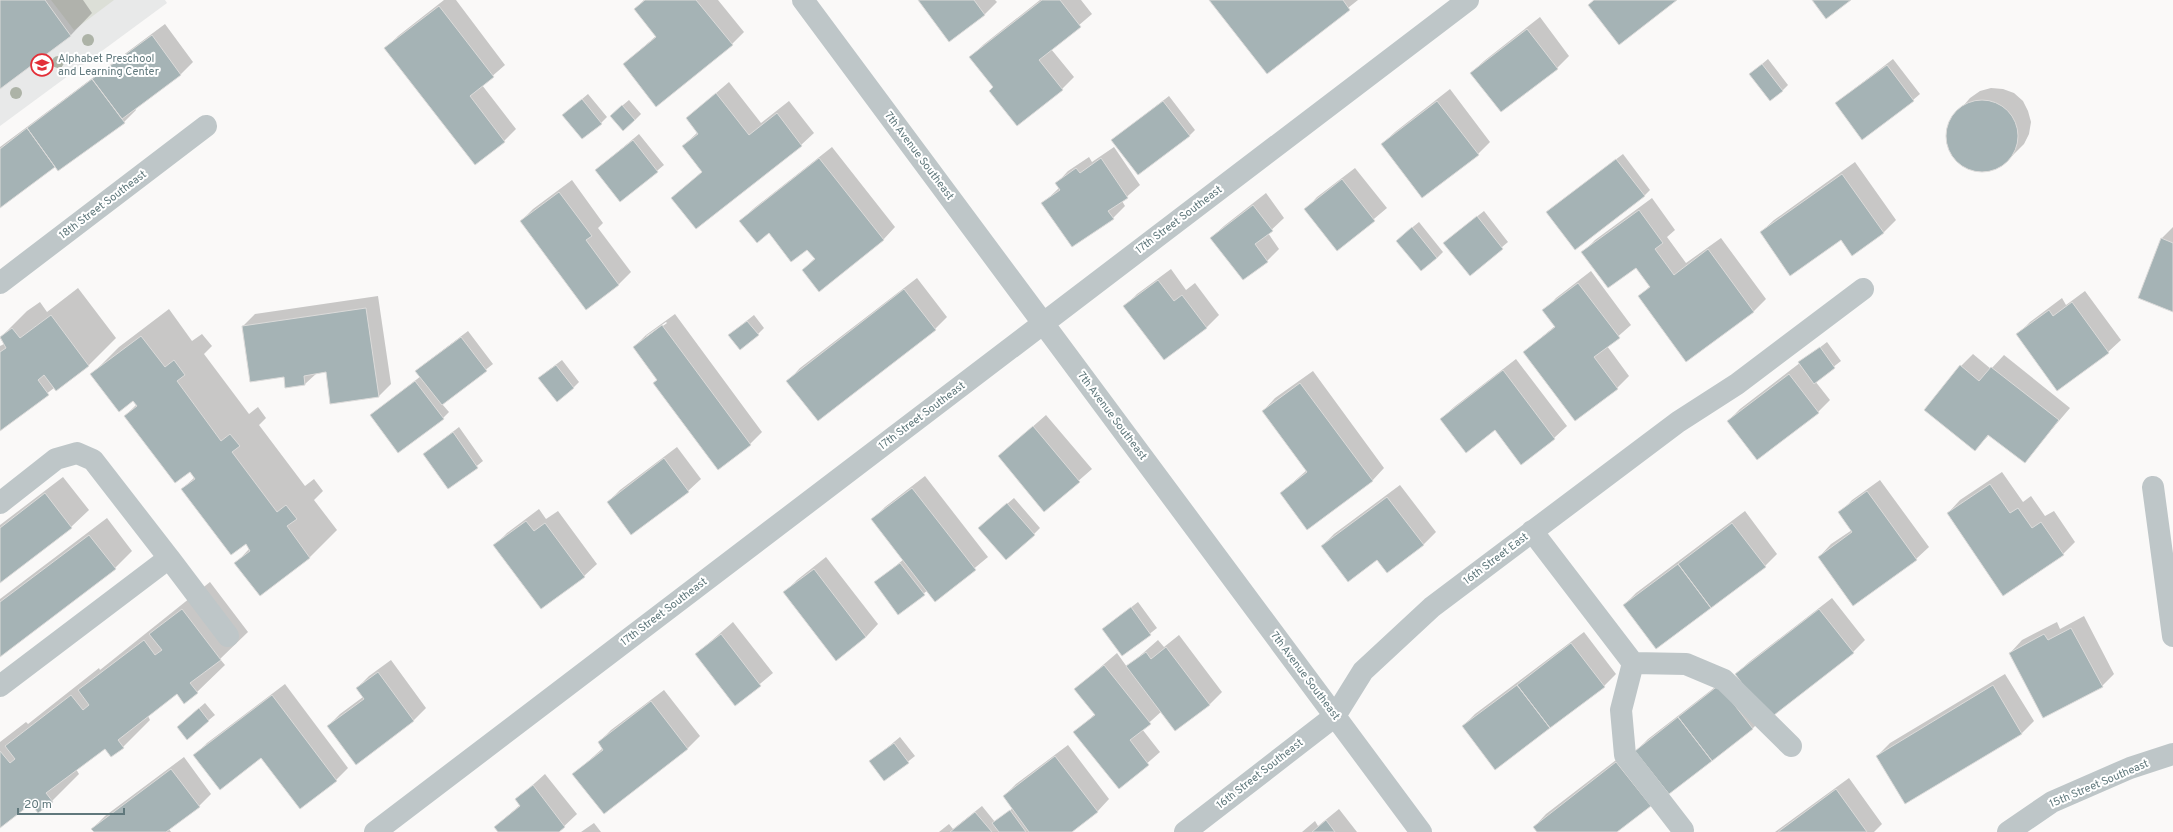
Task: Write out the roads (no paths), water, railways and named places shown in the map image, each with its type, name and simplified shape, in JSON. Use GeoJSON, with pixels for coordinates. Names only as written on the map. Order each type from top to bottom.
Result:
{"type":"FeatureCollection","features":[{"type":"Feature","properties":{"kind":"street","name":"7th Avenue Southeast"},"geometry":{"type":"LineString","coordinates":[[803,0],[1421,832]]}},
{"type":"Feature","properties":{"kind":"street","name":"17th Street Southeast"},"geometry":{"type":"LineString","coordinates":[[375,832],[1468,0]]}},
{"type":"Feature","properties":{"kind":"street","name":"18th Street Southeast"},"geometry":{"type":"LineString","coordinates":[[0,284],[206,126]]}},
{"type":"Feature","properties":{"kind":"street","name":"16th Street East"},"geometry":{"type":"LineString","coordinates":[[1335,716],[1363,671],[1432,607],[1678,422],[1737,384],[1863,289]]}},
{"type":"Feature","properties":{"kind":"street"},"geometry":{"type":"LineString","coordinates":[[0,503],[56,459],[77,453],[93,460],[228,636]]}},
{"type":"Feature","properties":{"kind":"street"},"geometry":{"type":"LineString","coordinates":[[2153,487],[2173,636]]}},
{"type":"Feature","properties":{"kind":"street"},"geometry":{"type":"LineString","coordinates":[[1532,531],[1633,663]]}},
{"type":"Feature","properties":{"kind":"street"},"geometry":{"type":"LineString","coordinates":[[0,686],[169,558]]}},
{"type":"Feature","properties":{"kind":"street"},"geometry":{"type":"LineString","coordinates":[[1633,663],[1686,664],[1724,680],[1791,746]]}},
{"type":"Feature","properties":{"kind":"street"},"geometry":{"type":"LineString","coordinates":[[1633,663],[1621,710],[1625,755],[1683,830]]}},
{"type":"Feature","properties":{"kind":"street","name":"16th Street Southeast"},"geometry":{"type":"LineString","coordinates":[[1185,832],[1335,716]]}},
{"type":"Feature","properties":{"kind":"street","name":"15th Street Southeast"},"geometry":{"type":"LineString","coordinates":[[2008,832],[2052,802],[2130,768],[2173,754]]}},
{"type":"Feature","properties":{"kind":"place","name":"Alphabet Preschool and Learning Center"},"geometry":{"type":"Point","coordinates":[42,65]}}]}
